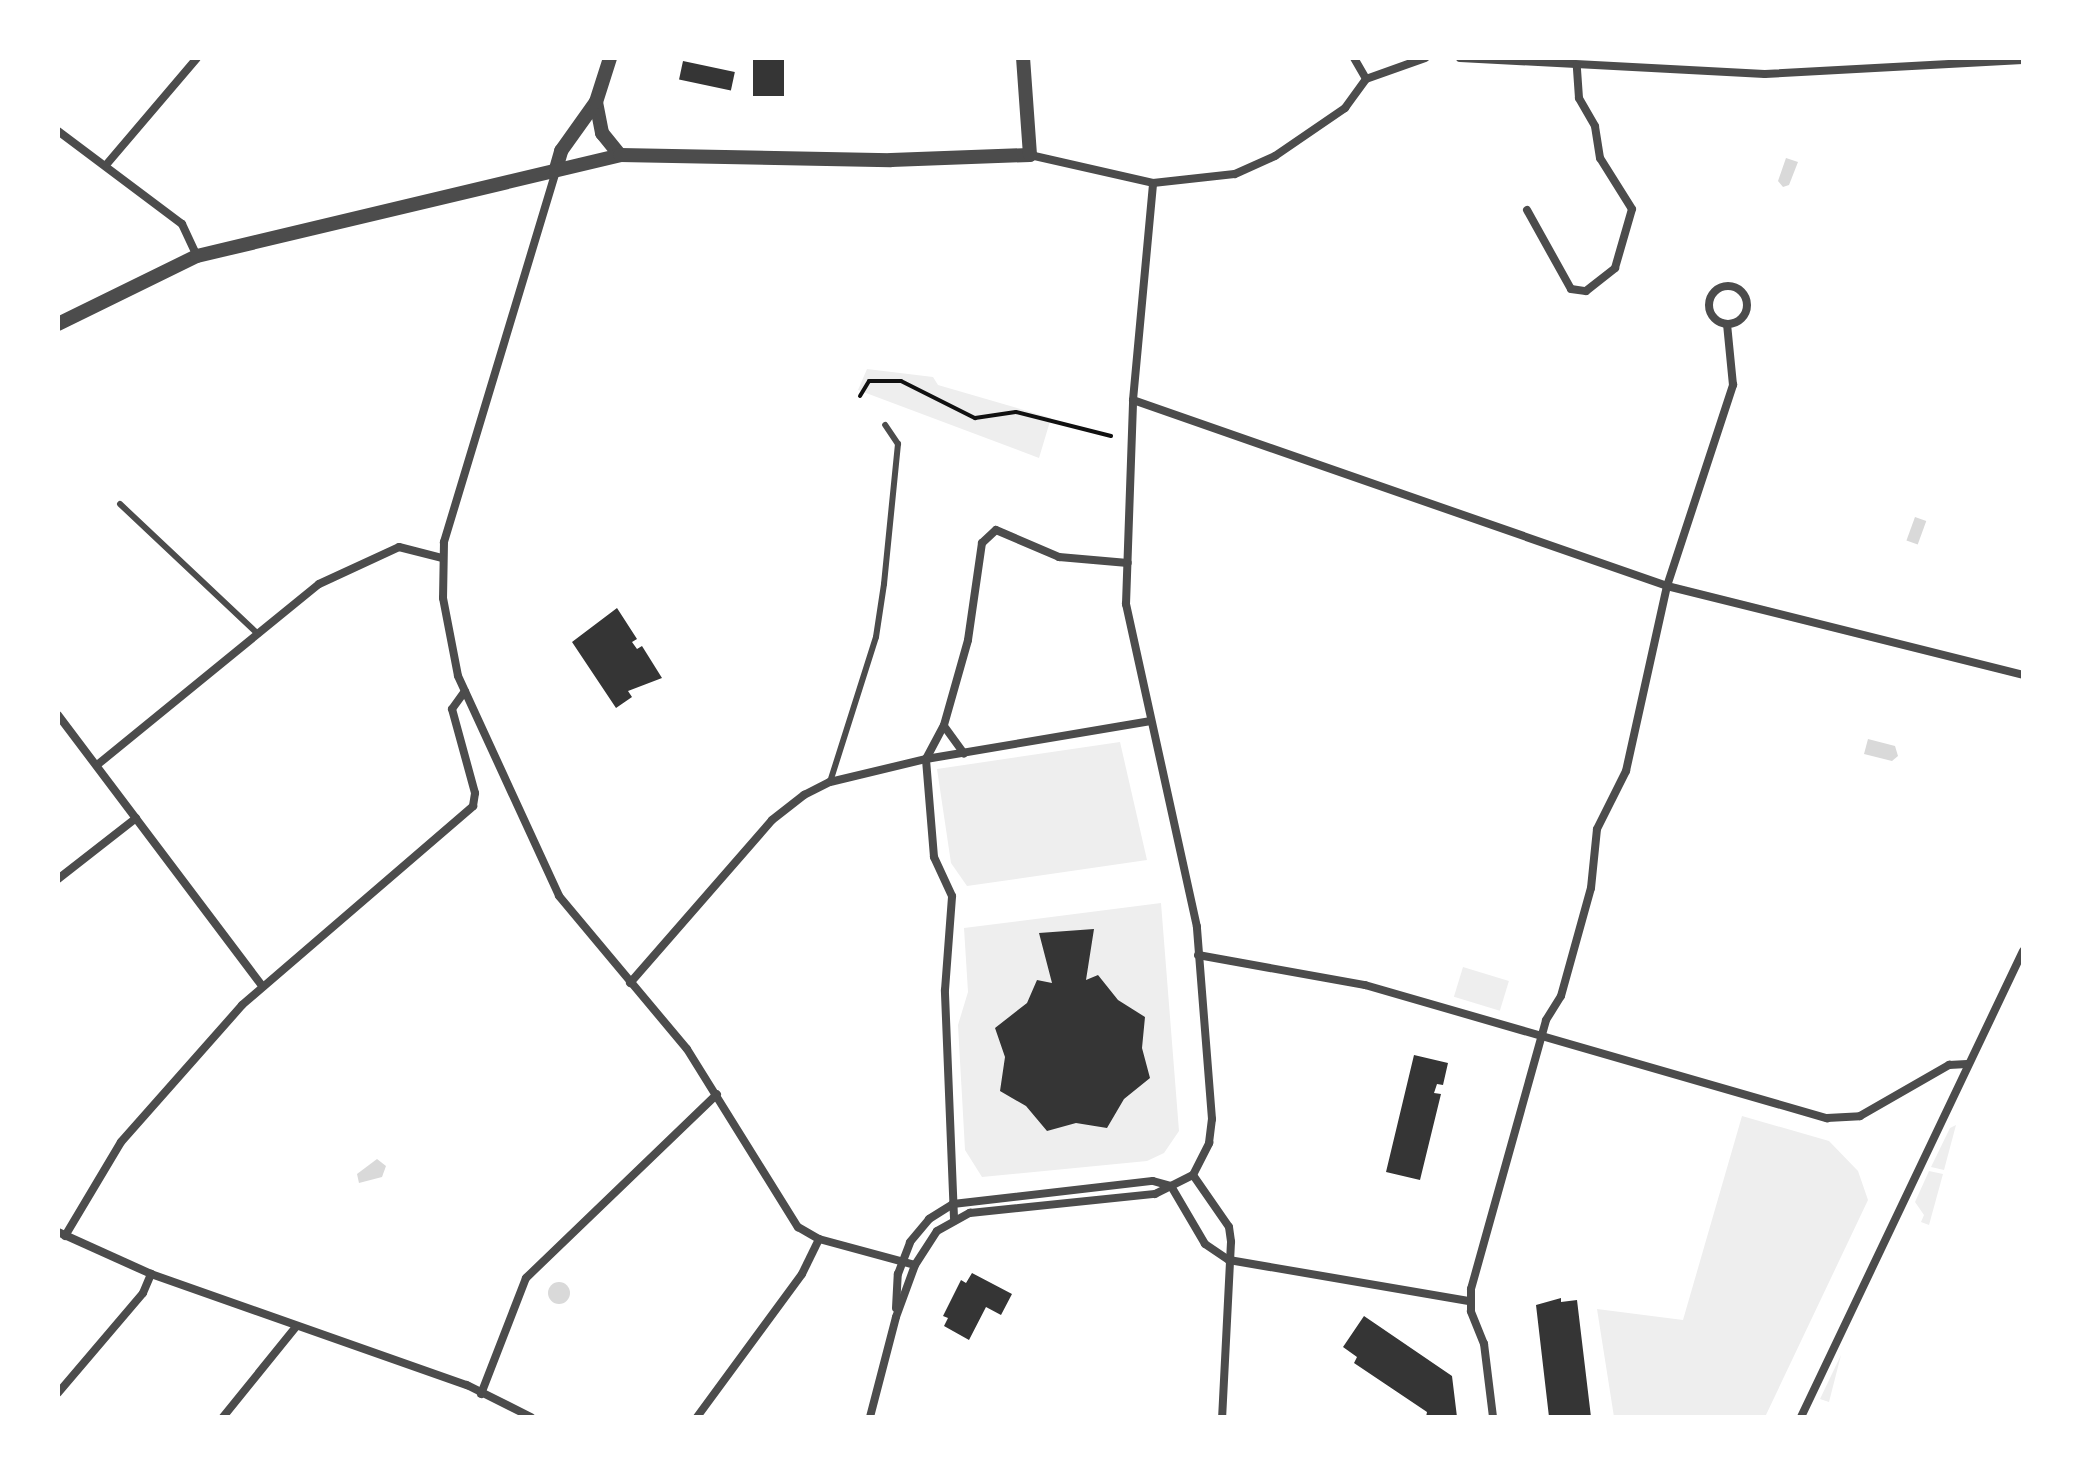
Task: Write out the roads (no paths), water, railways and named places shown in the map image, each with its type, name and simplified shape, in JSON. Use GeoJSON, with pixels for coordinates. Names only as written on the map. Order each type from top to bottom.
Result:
{"type":"FeatureCollection","features":[{"type":"Feature","properties":{"kind":"street"},"geometry":{"type":"LineString","coordinates":[[106,165],[197,58]]}},
{"type":"Feature","properties":{"kind":"street"},"geometry":{"type":"LineString","coordinates":[[610,58],[596,102],[561,151],[442,558],[445,615],[465,691],[559,896],[687,1049],[782,1205],[798,1227],[819,1239],[915,1265]]}},
{"type":"Feature","properties":{"kind":"street"},"geometry":{"type":"LineString","coordinates":[[1023,58],[1030,155]]}},
{"type":"Feature","properties":{"kind":"street"},"geometry":{"type":"LineString","coordinates":[[1354,58],[1366,79]]}},
{"type":"Feature","properties":{"kind":"street"},"geometry":{"type":"LineString","coordinates":[[58,324],[197,256],[620,155],[891,160],[1030,155],[1153,183],[1235,174],[1264,163],[1345,108],[1366,79],[1389,75],[1425,58]]}},
{"type":"Feature","properties":{"kind":"street"},"geometry":{"type":"LineString","coordinates":[[1460,58],[1765,74],[2023,60]]}},
{"type":"Feature","properties":{"kind":"street"},"geometry":{"type":"LineString","coordinates":[[1527,210],[1571,289],[1586,291],[1615,268],[1632,209],[1600,158],[1595,126],[1579,98],[1577,66]]}},
{"type":"Feature","properties":{"kind":"street"},"geometry":{"type":"LineString","coordinates":[[596,102],[602,133],[620,155]]}},
{"type":"Feature","properties":{"kind":"street"},"geometry":{"type":"LineString","coordinates":[[58,131],[182,224],[197,256]]}},
{"type":"Feature","properties":{"kind":"street"},"geometry":{"type":"LineString","coordinates":[[870,1417],[896,1317],[915,1265],[937,1231],[954,1218],[1155,1194],[1193,1175],[1209,1143],[1212,1119],[1192,897],[1129,627],[1133,400],[1153,183]]}},
{"type":"Feature","properties":{"kind":"street"},"geometry":{"type":"LineString","coordinates":[[1730,285],[1742,291],[1747,309],[1739,320],[1727,324],[1712,315],[1709,303],[1718,288],[1730,285]]}},
{"type":"Feature","properties":{"kind":"street"},"geometry":{"type":"LineString","coordinates":[[1493,1417],[1484,1344],[1469,1301],[1541,1036],[1561,996],[1591,888],[1597,829],[1626,771],[1667,586],[1733,385],[1727,324]]}},
{"type":"Feature","properties":{"kind":"street"},"geometry":{"type":"LineString","coordinates":[[1133,400],[1667,586],[2023,675]]}},
{"type":"Feature","properties":{"kind":"street"},"geometry":{"type":"LineString","coordinates":[[954,1218],[945,990],[952,896],[934,857],[926,759],[944,725],[968,640],[986,534],[1009,532],[1059,557],[1128,563]]}},
{"type":"Feature","properties":{"kind":"street"},"geometry":{"type":"LineString","coordinates":[[97,765],[319,584],[399,547],[442,558]]}},
{"type":"Feature","properties":{"kind":"street"},"geometry":{"type":"LineString","coordinates":[[465,691],[452,709],[475,793],[473,806],[279,978],[262,986],[121,1142],[62,1234],[151,1274],[296,1327],[436,1373],[531,1417]]}},
{"type":"Feature","properties":{"kind":"street"},"geometry":{"type":"LineString","coordinates":[[58,715],[262,986]]}},
{"type":"Feature","properties":{"kind":"street"},"geometry":{"type":"LineString","coordinates":[[630,983],[772,820],[830,782],[926,759],[1151,721]]}},
{"type":"Feature","properties":{"kind":"street"},"geometry":{"type":"LineString","coordinates":[[944,725],[946,735],[964,754]]}},
{"type":"Feature","properties":{"kind":"street"},"geometry":{"type":"LineString","coordinates":[[58,879],[136,818]]}},
{"type":"Feature","properties":{"kind":"street"},"geometry":{"type":"LineString","coordinates":[[1801,1417],[2023,951]]}},
{"type":"Feature","properties":{"kind":"street"},"geometry":{"type":"LineString","coordinates":[[1198,955],[1365,985],[1843,1119],[1876,1110],[1949,1065],[1967,1064]]}},
{"type":"Feature","properties":{"kind":"street"},"geometry":{"type":"LineString","coordinates":[[481,1394],[526,1278],[717,1094]]}},
{"type":"Feature","properties":{"kind":"street"},"geometry":{"type":"LineString","coordinates":[[1193,1175],[1229,1227],[1222,1417]]}},
{"type":"Feature","properties":{"kind":"street"},"geometry":{"type":"LineString","coordinates":[[896,1317],[901,1261],[917,1231],[953,1204],[1153,1181],[1171,1186],[1205,1244],[1229,1260],[1469,1301]]}},
{"type":"Feature","properties":{"kind":"street"},"geometry":{"type":"LineString","coordinates":[[697,1417],[802,1274],[819,1239]]}},
{"type":"Feature","properties":{"kind":"street"},"geometry":{"type":"LineString","coordinates":[[58,1393],[143,1293],[151,1274]]}},
{"type":"Feature","properties":{"kind":"street"},"geometry":{"type":"LineString","coordinates":[[223,1417],[296,1327]]}},
{"type":"Feature","properties":{"kind":"lane"},"geometry":{"type":"LineString","coordinates":[[830,782],[876,637],[898,444],[885,425]]}},
{"type":"Feature","properties":{"kind":"lane"},"geometry":{"type":"LineString","coordinates":[[120,504],[258,634]]}}]}
